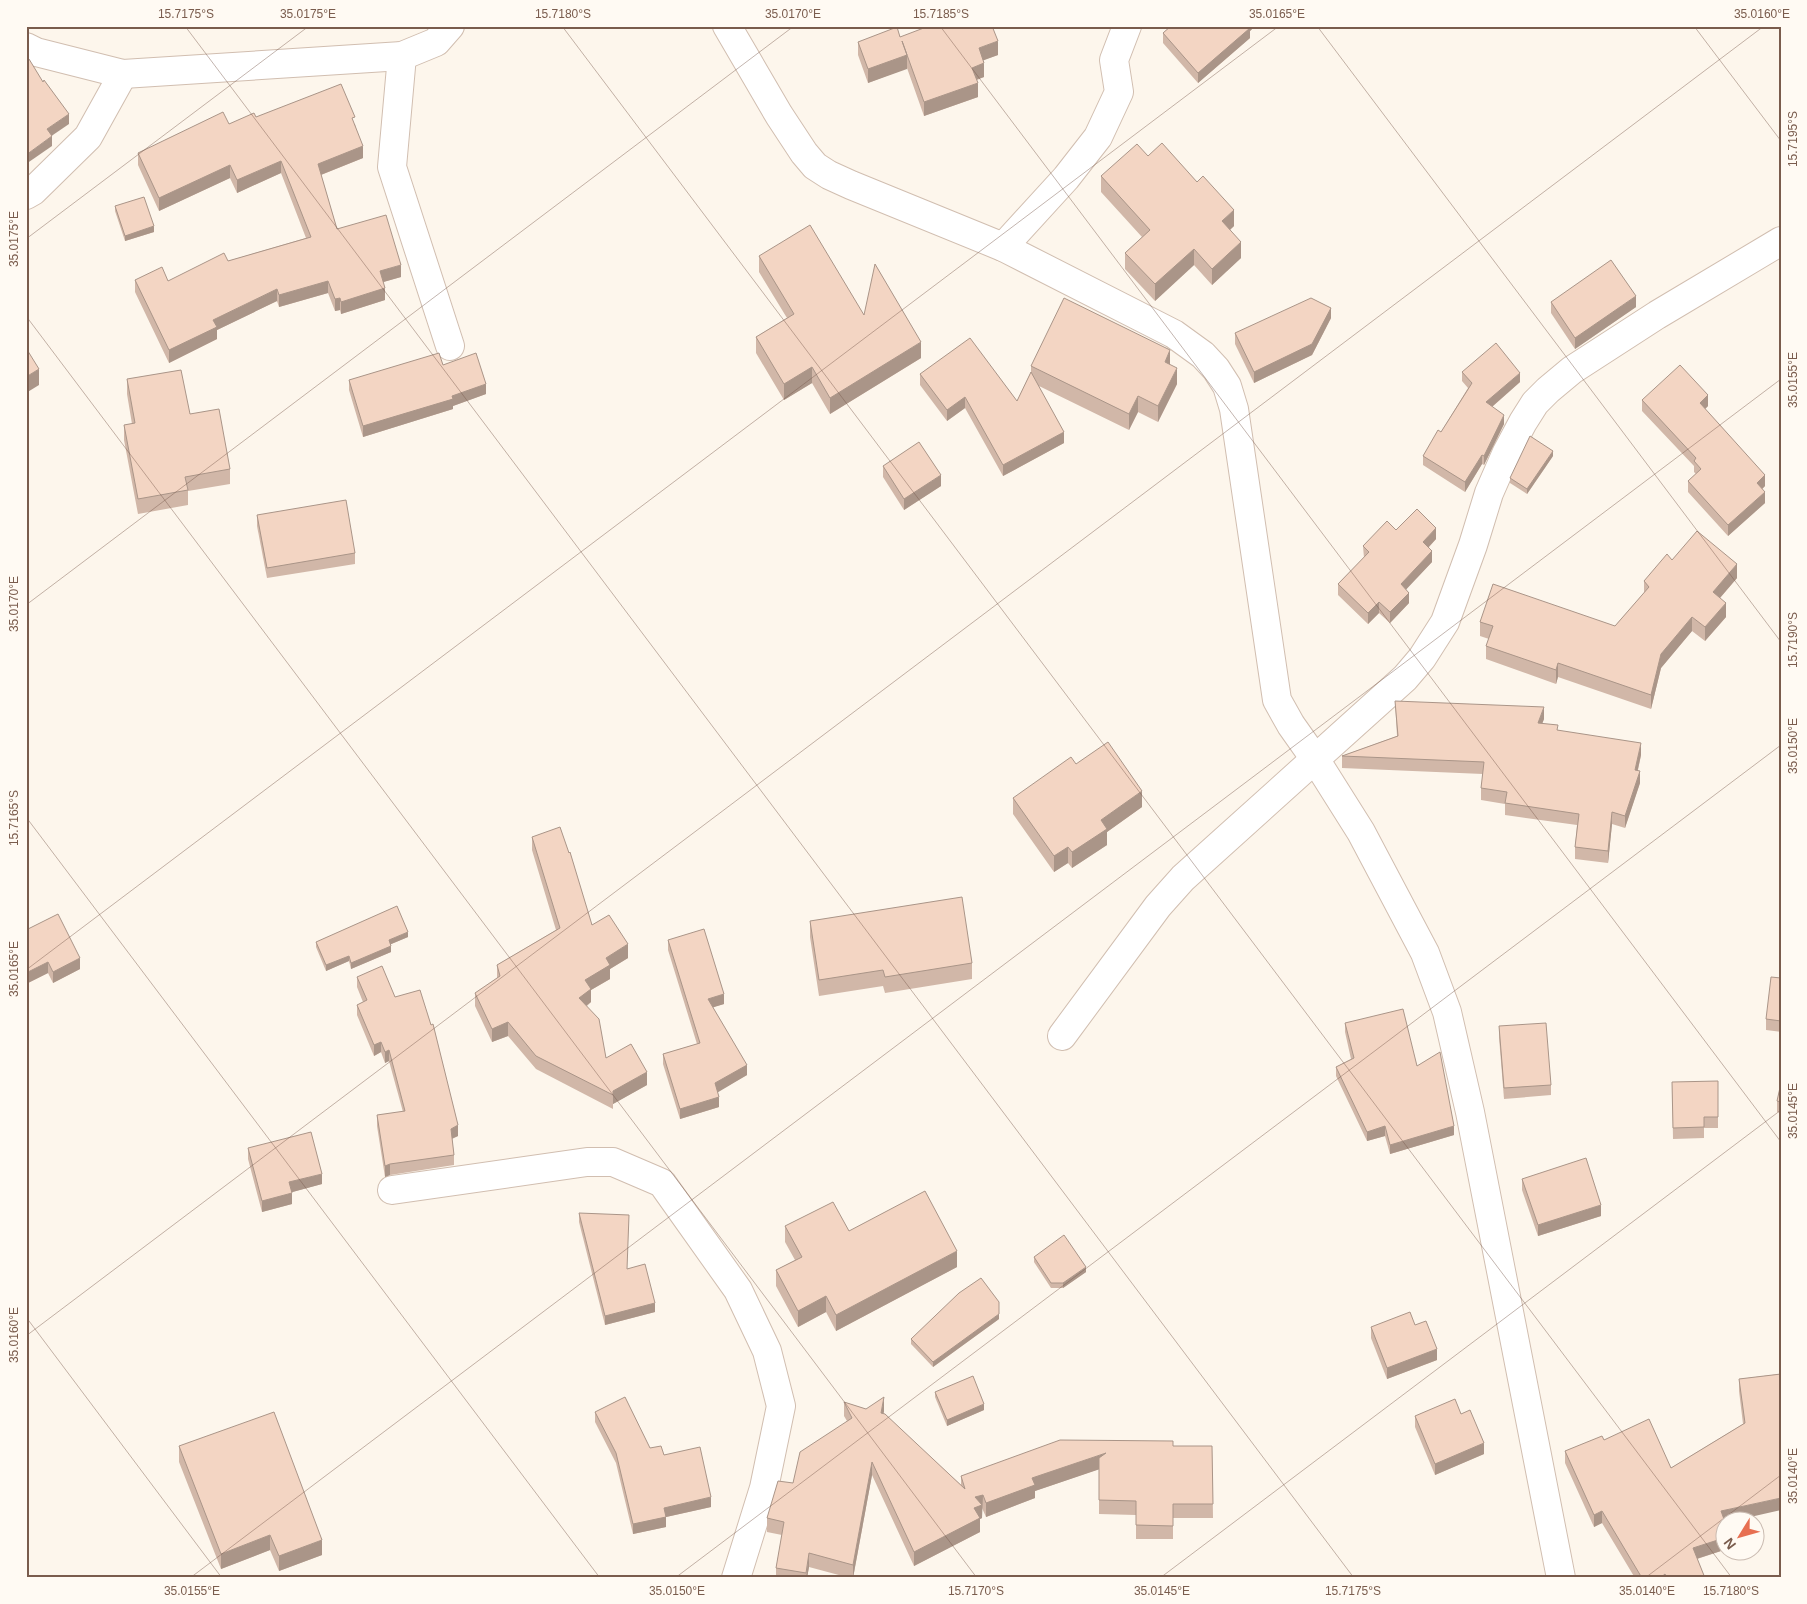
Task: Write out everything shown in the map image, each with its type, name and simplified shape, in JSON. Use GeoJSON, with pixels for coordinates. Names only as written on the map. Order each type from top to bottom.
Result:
{"type":"FeatureCollection","features":[{"type":"Feature","properties":{"kind":"street"},"geometry":{"type":"LineString","coordinates":[[26,47],[36,52],[123,74],[402,56],[436,42],[450,26]]}},
{"type":"Feature","properties":{"kind":"street"},"geometry":{"type":"LineString","coordinates":[[726,26],[779,115],[815,166],[828,175],[851,185],[1003,247],[1174,334],[1204,355],[1216,368],[1227,386],[1234,409],[1277,700],[1291,725],[1361,832],[1425,953],[1447,1012],[1470,1112],[1561,1578]]}},
{"type":"Feature","properties":{"kind":"street"},"geometry":{"type":"LineString","coordinates":[[1003,247],[1066,178],[1098,137],[1119,92],[1114,60],[1127,26]]}},
{"type":"Feature","properties":{"kind":"street"},"geometry":{"type":"LineString","coordinates":[[402,56],[392,167],[450,346]]}},
{"type":"Feature","properties":{"kind":"street"},"geometry":{"type":"LineString","coordinates":[[26,195],[33,191],[88,137],[123,74]]}},
{"type":"Feature","properties":{"kind":"street"},"geometry":{"type":"LineString","coordinates":[[1062,1036],[1158,906],[1182,878],[1405,678],[1422,658],[1445,622],[1473,545],[1489,493],[1507,452],[1535,403],[1572,370],[1657,315],[1781,242]]}},
{"type":"Feature","properties":{"kind":"street"},"geometry":{"type":"LineString","coordinates":[[392,1190],[587,1162],[613,1162],[662,1183],[738,1290],[767,1351],[781,1406],[764,1488],[736,1578]]}},
{"type":"Feature","properties":{"kind":"building"},"geometry":{"type":"Polygon","coordinates":[[[929,26],[992,26],[998,41],[979,48],[984,63],[972,68],[978,83],[924,102],[902,41],[907,55],[868,69],[858,42],[897,27],[900,37],[929,26]]]}},
{"type":"Feature","properties":{"kind":"building"},"geometry":{"type":"Polygon","coordinates":[[[1171,26],[1248,26],[1250,28],[1198,73],[1163,33],[1171,26]]]}},
{"type":"Feature","properties":{"kind":"building"},"geometry":{"type":"Polygon","coordinates":[[[29,59],[43,82],[44,80],[69,114],[47,129],[52,136],[26,155],[26,61],[29,59]]]}},
{"type":"Feature","properties":{"kind":"building"},"geometry":{"type":"Polygon","coordinates":[[[341,84],[355,117],[352,118],[363,146],[318,164],[337,229],[386,215],[401,265],[380,271],[385,288],[341,302],[340,298],[335,299],[328,281],[279,295],[277,289],[213,320],[217,327],[169,350],[135,280],[162,267],[168,281],[224,253],[228,261],[311,237],[281,161],[237,180],[230,165],[159,198],[138,153],[223,112],[229,124],[254,113],[256,117],[341,84]]]}},
{"type":"Feature","properties":{"kind":"building"},"geometry":{"type":"Polygon","coordinates":[[[1162,143],[1197,182],[1203,176],[1234,210],[1222,221],[1241,242],[1212,269],[1194,249],[1155,284],[1125,253],[1150,230],[1101,176],[1137,144],[1148,156],[1162,143]]]}},
{"type":"Feature","properties":{"kind":"building"},"geometry":{"type":"Polygon","coordinates":[[[144,197],[154,226],[125,236],[115,206],[144,197]]]}},
{"type":"Feature","properties":{"kind":"building"},"geometry":{"type":"Polygon","coordinates":[[[810,225],[864,315],[875,264],[921,342],[830,398],[812,367],[784,384],[756,337],[794,314],[759,256],[810,225]]]}},
{"type":"Feature","properties":{"kind":"building"},"geometry":{"type":"Polygon","coordinates":[[[1611,260],[1636,296],[1575,338],[1551,302],[1611,260]]]}},
{"type":"Feature","properties":{"kind":"building"},"geometry":{"type":"Polygon","coordinates":[[[1064,298],[1170,350],[1165,362],[1177,368],[1158,406],[1138,396],[1129,414],[1031,366],[1064,298]]]}},
{"type":"Feature","properties":{"kind":"building"},"geometry":{"type":"Polygon","coordinates":[[[1311,298],[1331,308],[1312,344],[1254,372],[1235,333],[1311,298]]]}},
{"type":"Feature","properties":{"kind":"building"},"geometry":{"type":"Polygon","coordinates":[[[970,338],[1017,401],[1031,372],[1064,432],[1003,465],[965,397],[947,410],[920,374],[970,338]]]}},
{"type":"Feature","properties":{"kind":"building"},"geometry":{"type":"Polygon","coordinates":[[[1496,343],[1520,373],[1486,402],[1504,415],[1484,456],[1482,455],[1465,482],[1423,456],[1438,430],[1441,432],[1472,383],[1462,372],[1496,343]]]}},
{"type":"Feature","properties":{"kind":"building"},"geometry":{"type":"Polygon","coordinates":[[[26,348],[39,369],[26,377],[26,348]]]}},
{"type":"Feature","properties":{"kind":"building"},"geometry":{"type":"Polygon","coordinates":[[[439,353],[443,365],[476,353],[486,384],[452,396],[453,399],[363,426],[349,380],[439,353]]]}},
{"type":"Feature","properties":{"kind":"building"},"geometry":{"type":"Polygon","coordinates":[[[1680,365],[1708,395],[1700,403],[1765,475],[1757,483],[1765,492],[1728,525],[1688,481],[1701,469],[1694,461],[1696,458],[1642,400],[1680,365]]]}},
{"type":"Feature","properties":{"kind":"building"},"geometry":{"type":"Polygon","coordinates":[[[181,370],[190,414],[219,409],[230,469],[185,477],[188,490],[138,499],[124,425],[135,423],[127,379],[181,370]]]}},
{"type":"Feature","properties":{"kind":"building"},"geometry":{"type":"Polygon","coordinates":[[[1530,436],[1553,451],[1527,489],[1510,478],[1530,436]]]}},
{"type":"Feature","properties":{"kind":"building"},"geometry":{"type":"Polygon","coordinates":[[[919,442],[941,475],[904,499],[883,466],[919,442]]]}},
{"type":"Feature","properties":{"kind":"building"},"geometry":{"type":"Polygon","coordinates":[[[346,500],[355,553],[267,568],[257,515],[346,500]]]}},
{"type":"Feature","properties":{"kind":"building"},"geometry":{"type":"Polygon","coordinates":[[[1417,509],[1436,528],[1423,542],[1432,551],[1401,584],[1409,593],[1390,612],[1379,602],[1368,613],[1338,584],[1369,552],[1363,546],[1387,521],[1396,530],[1417,509]]]}},
{"type":"Feature","properties":{"kind":"building"},"geometry":{"type":"Polygon","coordinates":[[[1697,531],[1737,564],[1713,592],[1726,603],[1705,627],[1692,617],[1661,654],[1651,695],[1558,663],[1556,670],[1486,646],[1493,626],[1480,622],[1493,584],[1615,626],[1649,587],[1644,581],[1667,554],[1672,560],[1697,531]]]}},
{"type":"Feature","properties":{"kind":"building"},"geometry":{"type":"Polygon","coordinates":[[[1395,701],[1544,707],[1538,723],[1558,725],[1557,730],[1641,743],[1635,770],[1640,771],[1625,816],[1612,812],[1608,851],[1575,847],[1579,814],[1505,803],[1507,792],[1481,788],[1484,762],[1342,756],[1398,736],[1395,701]]]}},
{"type":"Feature","properties":{"kind":"building"},"geometry":{"type":"Polygon","coordinates":[[[1108,742],[1142,791],[1101,820],[1107,829],[1072,852],[1068,847],[1054,856],[1013,798],[1071,757],[1076,764],[1108,742]]]}},
{"type":"Feature","properties":{"kind":"building"},"geometry":{"type":"Polygon","coordinates":[[[560,827],[570,852],[592,925],[609,915],[628,944],[606,958],[610,965],[585,980],[591,989],[579,998],[599,1019],[606,1058],[631,1044],[647,1072],[613,1091],[613,1095],[536,1056],[508,1022],[492,1029],[475,993],[500,976],[497,965],[560,928],[532,837],[560,827]]]}},
{"type":"Feature","properties":{"kind":"building"},"geometry":{"type":"Polygon","coordinates":[[[962,897],[972,963],[885,977],[883,970],[819,980],[810,921],[962,897]]]}},
{"type":"Feature","properties":{"kind":"building"},"geometry":{"type":"Polygon","coordinates":[[[397,906],[408,932],[389,940],[391,946],[351,963],[349,956],[326,965],[316,942],[397,906]]]}},
{"type":"Feature","properties":{"kind":"building"},"geometry":{"type":"Polygon","coordinates":[[[58,914],[80,958],[53,972],[48,962],[26,973],[26,930],[58,914]]]}},
{"type":"Feature","properties":{"kind":"building"},"geometry":{"type":"Polygon","coordinates":[[[704,929],[724,994],[708,999],[747,1065],[715,1083],[719,1097],[680,1109],[663,1054],[700,1043],[668,940],[704,929]]]}},
{"type":"Feature","properties":{"kind":"building"},"geometry":{"type":"Polygon","coordinates":[[[382,966],[395,997],[420,990],[431,1025],[433,1024],[458,1125],[451,1129],[454,1155],[385,1166],[377,1115],[405,1111],[389,1050],[385,1052],[381,1042],[374,1045],[357,1005],[367,1000],[357,977],[382,966]]]}},
{"type":"Feature","properties":{"kind":"building"},"geometry":{"type":"Polygon","coordinates":[[[1771,977],[1781,978],[1781,1021],[1766,1019],[1771,977]]]}},
{"type":"Feature","properties":{"kind":"building"},"geometry":{"type":"Polygon","coordinates":[[[1403,1009],[1417,1066],[1440,1052],[1454,1126],[1390,1145],[1385,1126],[1367,1132],[1336,1067],[1354,1058],[1345,1023],[1403,1009]]]}},
{"type":"Feature","properties":{"kind":"building"},"geometry":{"type":"Polygon","coordinates":[[[1546,1023],[1551,1085],[1504,1088],[1499,1026],[1546,1023]]]}},
{"type":"Feature","properties":{"kind":"building"},"geometry":{"type":"Polygon","coordinates":[[[1718,1081],[1718,1117],[1704,1117],[1704,1127],[1673,1128],[1672,1082],[1718,1081]]]}},
{"type":"Feature","properties":{"kind":"building"},"geometry":{"type":"Polygon","coordinates":[[[1781,1083],[1781,1102],[1777,1101],[1781,1083]]]}},
{"type":"Feature","properties":{"kind":"building"},"geometry":{"type":"Polygon","coordinates":[[[311,1132],[322,1174],[289,1182],[292,1193],[262,1201],[248,1148],[311,1132]]]}},
{"type":"Feature","properties":{"kind":"building"},"geometry":{"type":"Polygon","coordinates":[[[1586,1158],[1601,1205],[1538,1225],[1522,1179],[1586,1158]]]}},
{"type":"Feature","properties":{"kind":"building"},"geometry":{"type":"Polygon","coordinates":[[[925,1191],[957,1251],[836,1315],[826,1296],[798,1311],[776,1270],[802,1257],[785,1226],[833,1202],[849,1231],[925,1191]]]}},
{"type":"Feature","properties":{"kind":"building"},"geometry":{"type":"Polygon","coordinates":[[[579,1213],[629,1215],[627,1269],[645,1264],[655,1303],[605,1316],[579,1213]]]}},
{"type":"Feature","properties":{"kind":"building"},"geometry":{"type":"Polygon","coordinates":[[[1064,1235],[1086,1267],[1063,1283],[1051,1283],[1034,1257],[1064,1235]]]}},
{"type":"Feature","properties":{"kind":"building"},"geometry":{"type":"Polygon","coordinates":[[[981,1278],[999,1302],[999,1314],[933,1362],[911,1339],[959,1293],[981,1278]]]}},
{"type":"Feature","properties":{"kind":"building"},"geometry":{"type":"Polygon","coordinates":[[[1410,1312],[1415,1325],[1426,1321],[1437,1349],[1387,1368],[1371,1327],[1410,1312]]]}},
{"type":"Feature","properties":{"kind":"building"},"geometry":{"type":"Polygon","coordinates":[[[1781,1374],[1781,1498],[1721,1512],[1714,1512],[1714,1541],[1693,1548],[1705,1578],[1667,1578],[1665,1574],[1660,1578],[1642,1578],[1602,1511],[1594,1515],[1565,1451],[1602,1436],[1604,1440],[1649,1419],[1671,1468],[1745,1423],[1739,1379],[1781,1374]]]}},
{"type":"Feature","properties":{"kind":"building"},"geometry":{"type":"Polygon","coordinates":[[[973,1376],[984,1404],[947,1420],[935,1392],[973,1376]]]}},
{"type":"Feature","properties":{"kind":"building"},"geometry":{"type":"Polygon","coordinates":[[[625,1397],[650,1448],[661,1446],[664,1455],[700,1447],[711,1497],[664,1508],[666,1517],[633,1524],[616,1453],[595,1412],[625,1397]]]}},
{"type":"Feature","properties":{"kind":"building"},"geometry":{"type":"Polygon","coordinates":[[[884,1397],[881,1413],[885,1414],[965,1489],[961,1476],[1060,1440],[1173,1441],[1173,1446],[1212,1446],[1213,1504],[1173,1504],[1173,1526],[1136,1525],[1136,1501],[1099,1500],[1099,1458],[1106,1453],[1032,1478],[1035,1485],[986,1503],[983,1495],[975,1497],[982,1505],[974,1508],[980,1518],[914,1552],[872,1462],[853,1565],[809,1553],[806,1573],[776,1568],[784,1522],[767,1518],[778,1481],[793,1483],[800,1452],[852,1418],[844,1402],[866,1409],[884,1397]]]}},
{"type":"Feature","properties":{"kind":"building"},"geometry":{"type":"Polygon","coordinates":[[[1455,1399],[1461,1414],[1470,1410],[1484,1443],[1435,1464],[1415,1416],[1455,1399]]]}},
{"type":"Feature","properties":{"kind":"building"},"geometry":{"type":"Polygon","coordinates":[[[274,1412],[322,1540],[279,1556],[270,1535],[221,1554],[179,1446],[274,1412]]]}}]}
